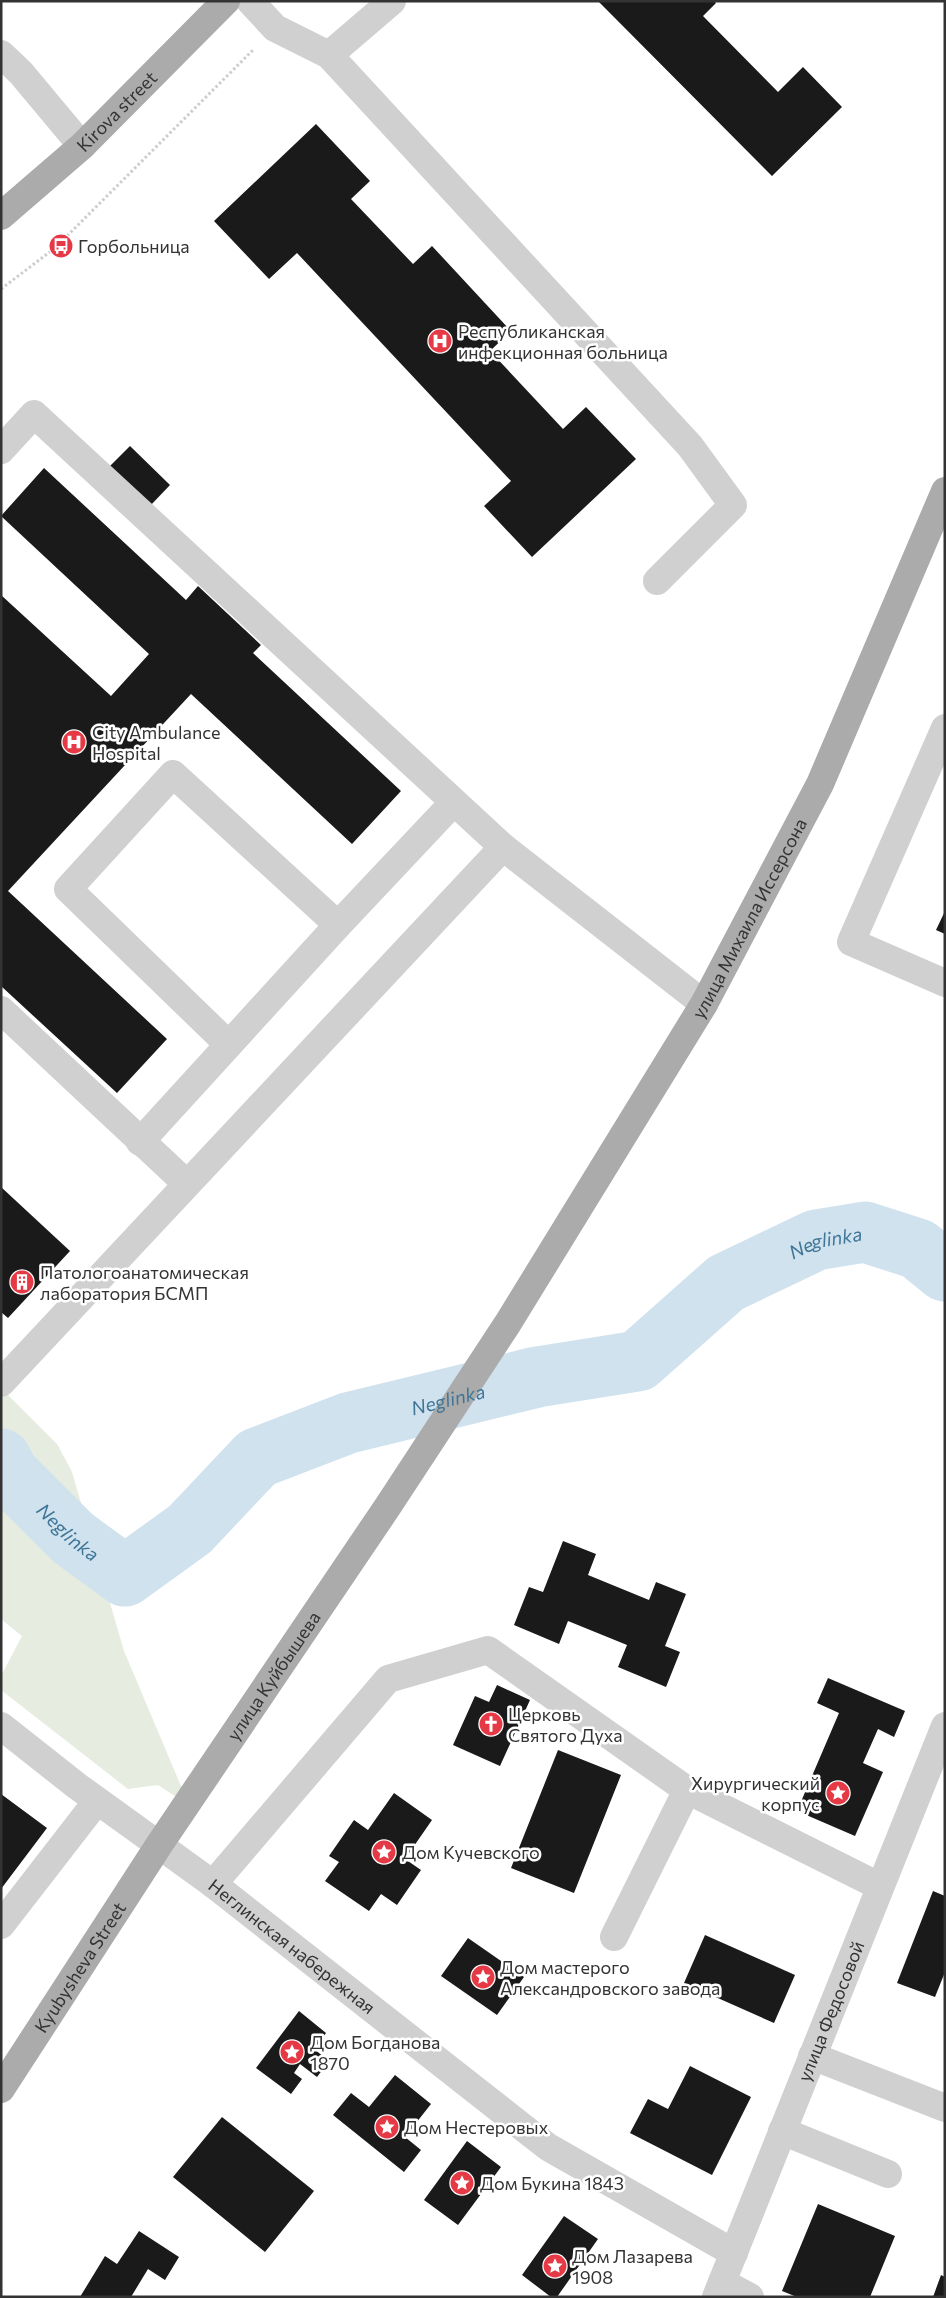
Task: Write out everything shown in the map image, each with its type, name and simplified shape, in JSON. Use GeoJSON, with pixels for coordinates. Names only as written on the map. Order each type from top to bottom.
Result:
{"type":"FeatureCollection","features":[{"type":"Feature","properties":{"kind":"main road","name":"Kirova street"},"geometry":{"type":"LineString","coordinates":[[1,216],[82,146],[226,1]]}},
{"type":"Feature","properties":{"kind":"main road","name":"улица Михаила Иссерсона"},"geometry":{"type":"LineString","coordinates":[[388,1506],[508,1323],[704,1004],[820,784],[945,491]]}},
{"type":"Feature","properties":{"kind":"main road","name":"улица Куйбышева"},"geometry":{"type":"LineString","coordinates":[[159,1845],[388,1506]]}},
{"type":"Feature","properties":{"kind":"main road","name":"Kyubysheva Street"},"geometry":{"type":"LineString","coordinates":[[1,2089],[159,1845]]}},
{"type":"Feature","properties":{"kind":"street"},"geometry":{"type":"LineString","coordinates":[[250,1],[275,28],[328,55],[690,446],[733,505],[656,581]]}},
{"type":"Feature","properties":{"kind":"street"},"geometry":{"type":"LineString","coordinates":[[328,55],[392,1]]}},
{"type":"Feature","properties":{"kind":"street"},"geometry":{"type":"LineString","coordinates":[[1,54],[21,73],[82,146]]}},
{"type":"Feature","properties":{"kind":"street"},"geometry":{"type":"LineString","coordinates":[[1,450],[34,414],[503,848],[704,1004]]}},
{"type":"Feature","properties":{"kind":"street"},"geometry":{"type":"LineString","coordinates":[[945,728],[851,942],[945,983]]}},
{"type":"Feature","properties":{"kind":"street"},"geometry":{"type":"LineString","coordinates":[[228,1044],[68,889],[173,774],[338,925]]}},
{"type":"Feature","properties":{"kind":"street"},"geometry":{"type":"LineString","coordinates":[[140,1142],[228,1044],[453,802]]}},
{"type":"Feature","properties":{"kind":"street"},"geometry":{"type":"LineString","coordinates":[[1,1383],[503,848]]}},
{"type":"Feature","properties":{"kind":"street"},"geometry":{"type":"LineString","coordinates":[[1,1010],[187,1184]]}},
{"type":"Feature","properties":{"kind":"street"},"geometry":{"type":"LineString","coordinates":[[213,1884],[388,1679],[488,1650],[687,1790],[879,1886]]}},
{"type":"Feature","properties":{"kind":"street","name":"Неглинская набережная"},"geometry":{"type":"LineString","coordinates":[[1,1726],[87,1794],[213,1884],[548,2147],[734,2253]]}},
{"type":"Feature","properties":{"kind":"street","name":"улица Федосовой"},"geometry":{"type":"LineString","coordinates":[[719,2290],[879,1886],[945,1726]]}},
{"type":"Feature","properties":{"kind":"street"},"geometry":{"type":"LineString","coordinates":[[614,1937],[687,1790]]}},
{"type":"Feature","properties":{"kind":"street"},"geometry":{"type":"LineString","coordinates":[[1,1924],[87,1794]]}},
{"type":"Feature","properties":{"kind":"street"},"geometry":{"type":"LineString","coordinates":[[812,2056],[945,2108]]}},
{"type":"Feature","properties":{"kind":"street"},"geometry":{"type":"LineString","coordinates":[[782,2131],[888,2174]]}},
{"type":"Feature","properties":{"kind":"street"},"geometry":{"type":"LineString","coordinates":[[719,2290],[750,2297]]}},
{"type":"Feature","properties":{"kind":"path"},"geometry":{"type":"LineString","coordinates":[[1,289],[55,248],[275,28]]}},
{"type":"Feature","properties":{"kind":"shaded area"},"geometry":{"type":"Polygon","coordinates":[[[1,1388],[57,1444],[72,1472],[124,1651],[189,1805],[158,1785],[128,1789],[1,1690],[1,1676],[22,1636],[1,1619],[1,1388]]]}},
{"type":"Feature","properties":{"kind":"building"},"geometry":{"type":"Polygon","coordinates":[[[598,1],[714,1],[716,3],[703,16],[778,92],[803,67],[842,107],[772,176],[598,1]]]}},
{"type":"Feature","properties":{"kind":"building","name":"Республиканская инфекционная больница"},"geometry":{"type":"Polygon","coordinates":[[[316,124],[370,181],[351,199],[413,264],[432,246],[511,331],[490,351],[563,429],[586,407],[636,459],[532,557],[484,506],[511,481],[297,253],[269,279],[214,221],[316,124]]]}},
{"type":"Feature","properties":{"kind":"building"},"geometry":{"type":"Polygon","coordinates":[[[130,446],[170,485],[150,506],[109,467],[130,446]]]}},
{"type":"Feature","properties":{"kind":"building","name":"City Ambulance Hospital"},"geometry":{"type":"Polygon","coordinates":[[[44,468],[186,600],[198,586],[261,645],[253,653],[401,791],[352,844],[191,694],[8,891],[167,1039],[117,1093],[1,986],[1,595],[111,696],[149,654],[1,516],[44,468]]]}},
{"type":"Feature","properties":{"kind":"building"},"geometry":{"type":"Polygon","coordinates":[[[945,911],[945,934],[936,930],[945,911]]]}},
{"type":"Feature","properties":{"kind":"building","name":"Патологоанатомическая лаборатория БСМП"},"geometry":{"type":"Polygon","coordinates":[[[1,1187],[70,1251],[8,1318],[1,1312],[1,1187]]]}},
{"type":"Feature","properties":{"kind":"building"},"geometry":{"type":"Polygon","coordinates":[[[563,1541],[596,1554],[588,1575],[649,1600],[656,1582],[686,1594],[665,1646],[680,1652],[666,1687],[618,1667],[627,1645],[568,1621],[559,1644],[514,1625],[529,1587],[543,1592],[563,1541]]]}},
{"type":"Feature","properties":{"kind":"building"},"geometry":{"type":"Polygon","coordinates":[[[828,1678],[905,1711],[894,1737],[878,1729],[863,1763],[883,1772],[855,1836],[797,1811],[839,1713],[817,1703],[828,1678]]]}},
{"type":"Feature","properties":{"kind":"building","name":"Церковь Святого Духа"},"geometry":{"type":"Polygon","coordinates":[[[497,1685],[530,1700],[500,1766],[453,1745],[475,1696],[489,1702],[497,1685]]]}},
{"type":"Feature","properties":{"kind":"building"},"geometry":{"type":"Polygon","coordinates":[[[558,1750],[621,1775],[574,1893],[511,1868],[558,1750]]]}},
{"type":"Feature","properties":{"kind":"building"},"geometry":{"type":"Polygon","coordinates":[[[394,1793],[432,1820],[405,1859],[421,1870],[397,1905],[381,1894],[369,1911],[325,1881],[339,1862],[329,1856],[354,1820],[368,1830],[394,1793]]]}},
{"type":"Feature","properties":{"kind":"building"},"geometry":{"type":"Polygon","coordinates":[[[1,1794],[47,1828],[1,1889],[1,1794]]]}},
{"type":"Feature","properties":{"kind":"building"},"geometry":{"type":"Polygon","coordinates":[[[933,1891],[945,1896],[945,1972],[935,1997],[897,1983],[933,1891]]]}},
{"type":"Feature","properties":{"kind":"building"},"geometry":{"type":"Polygon","coordinates":[[[705,1935],[795,1975],[774,2023],[684,1983],[705,1935]]]}},
{"type":"Feature","properties":{"kind":"building"},"geometry":{"type":"Polygon","coordinates":[[[468,1938],[524,1977],[497,2015],[441,1976],[468,1938]]]}},
{"type":"Feature","properties":{"kind":"building"},"geometry":{"type":"Polygon","coordinates":[[[299,2011],[326,2033],[314,2049],[329,2061],[317,2077],[300,2064],[294,2073],[302,2079],[291,2094],[256,2068],[299,2011]]]}},
{"type":"Feature","properties":{"kind":"building"},"geometry":{"type":"Polygon","coordinates":[[[690,2066],[751,2097],[712,2175],[630,2133],[648,2099],[668,2109],[690,2066]]]}},
{"type":"Feature","properties":{"kind":"building"},"geometry":{"type":"Polygon","coordinates":[[[395,2075],[431,2104],[405,2137],[421,2150],[404,2172],[333,2115],[351,2093],[369,2107],[395,2075]]]}},
{"type":"Feature","properties":{"kind":"building"},"geometry":{"type":"Polygon","coordinates":[[[222,2117],[314,2191],[265,2252],[173,2177],[222,2117]]]}},
{"type":"Feature","properties":{"kind":"building"},"geometry":{"type":"Polygon","coordinates":[[[467,2141],[501,2167],[458,2225],[424,2200],[467,2141]]]}},
{"type":"Feature","properties":{"kind":"building"},"geometry":{"type":"Polygon","coordinates":[[[818,2204],[895,2236],[870,2297],[797,2297],[782,2291],[818,2204]]]}},
{"type":"Feature","properties":{"kind":"building"},"geometry":{"type":"Polygon","coordinates":[[[564,2216],[598,2239],[557,2297],[551,2297],[522,2275],[564,2216]]]}},
{"type":"Feature","properties":{"kind":"building"},"geometry":{"type":"Polygon","coordinates":[[[139,2231],[179,2257],[165,2280],[148,2269],[131,2297],[80,2297],[105,2256],[117,2264],[139,2231]]]}},
{"type":"Feature","properties":{"kind":"building"},"geometry":{"type":"Polygon","coordinates":[[[941,2275],[945,2277],[945,2297],[933,2297],[941,2275]]]}},
{"type":"Feature","properties":{"kind":"waterway","name":"Neglinka"},"geometry":{"type":"LineString","coordinates":[[1,1459],[8,1473],[73,1538],[125,1576],[190,1529],[257,1458],[348,1423],[537,1377],[638,1361],[726,1283],[816,1240],[865,1232],[918,1249],[945,1271]]}},
{"type":"Feature","properties":{"kind":"place","name":"Горбольница"},"geometry":{"type":"Point","coordinates":[61,246]}},
{"type":"Feature","properties":{"kind":"place","name":"Республиканская инфекционная больница"},"geometry":{"type":"Point","coordinates":[440,341]}},
{"type":"Feature","properties":{"kind":"place","name":"City Ambulance Hospital"},"geometry":{"type":"Point","coordinates":[74,742]}},
{"type":"Feature","properties":{"kind":"place","name":"Патологоанатомическая лаборатория БСМП"},"geometry":{"type":"Point","coordinates":[22,1282]}},
{"type":"Feature","properties":{"kind":"place","name":"Церковь Святого Духа"},"geometry":{"type":"Point","coordinates":[491,1724]}},
{"type":"Feature","properties":{"kind":"place","name":"Хирургический корпус"},"geometry":{"type":"Point","coordinates":[838,1793]}},
{"type":"Feature","properties":{"kind":"place","name":"Дом Кучевского"},"geometry":{"type":"Point","coordinates":[384,1852]}},
{"type":"Feature","properties":{"kind":"place","name":"Дом мастерого Александровского завода"},"geometry":{"type":"Point","coordinates":[483,1977]}},
{"type":"Feature","properties":{"kind":"place","name":"Дом Богданова 1870"},"geometry":{"type":"Point","coordinates":[292,2052]}},
{"type":"Feature","properties":{"kind":"place","name":"Дом Нестеровых"},"geometry":{"type":"Point","coordinates":[387,2127]}},
{"type":"Feature","properties":{"kind":"place","name":"Дом Букина 1843"},"geometry":{"type":"Point","coordinates":[462,2183]}},
{"type":"Feature","properties":{"kind":"place","name":"Дом Лазарева 1908"},"geometry":{"type":"Point","coordinates":[555,2266]}}]}
